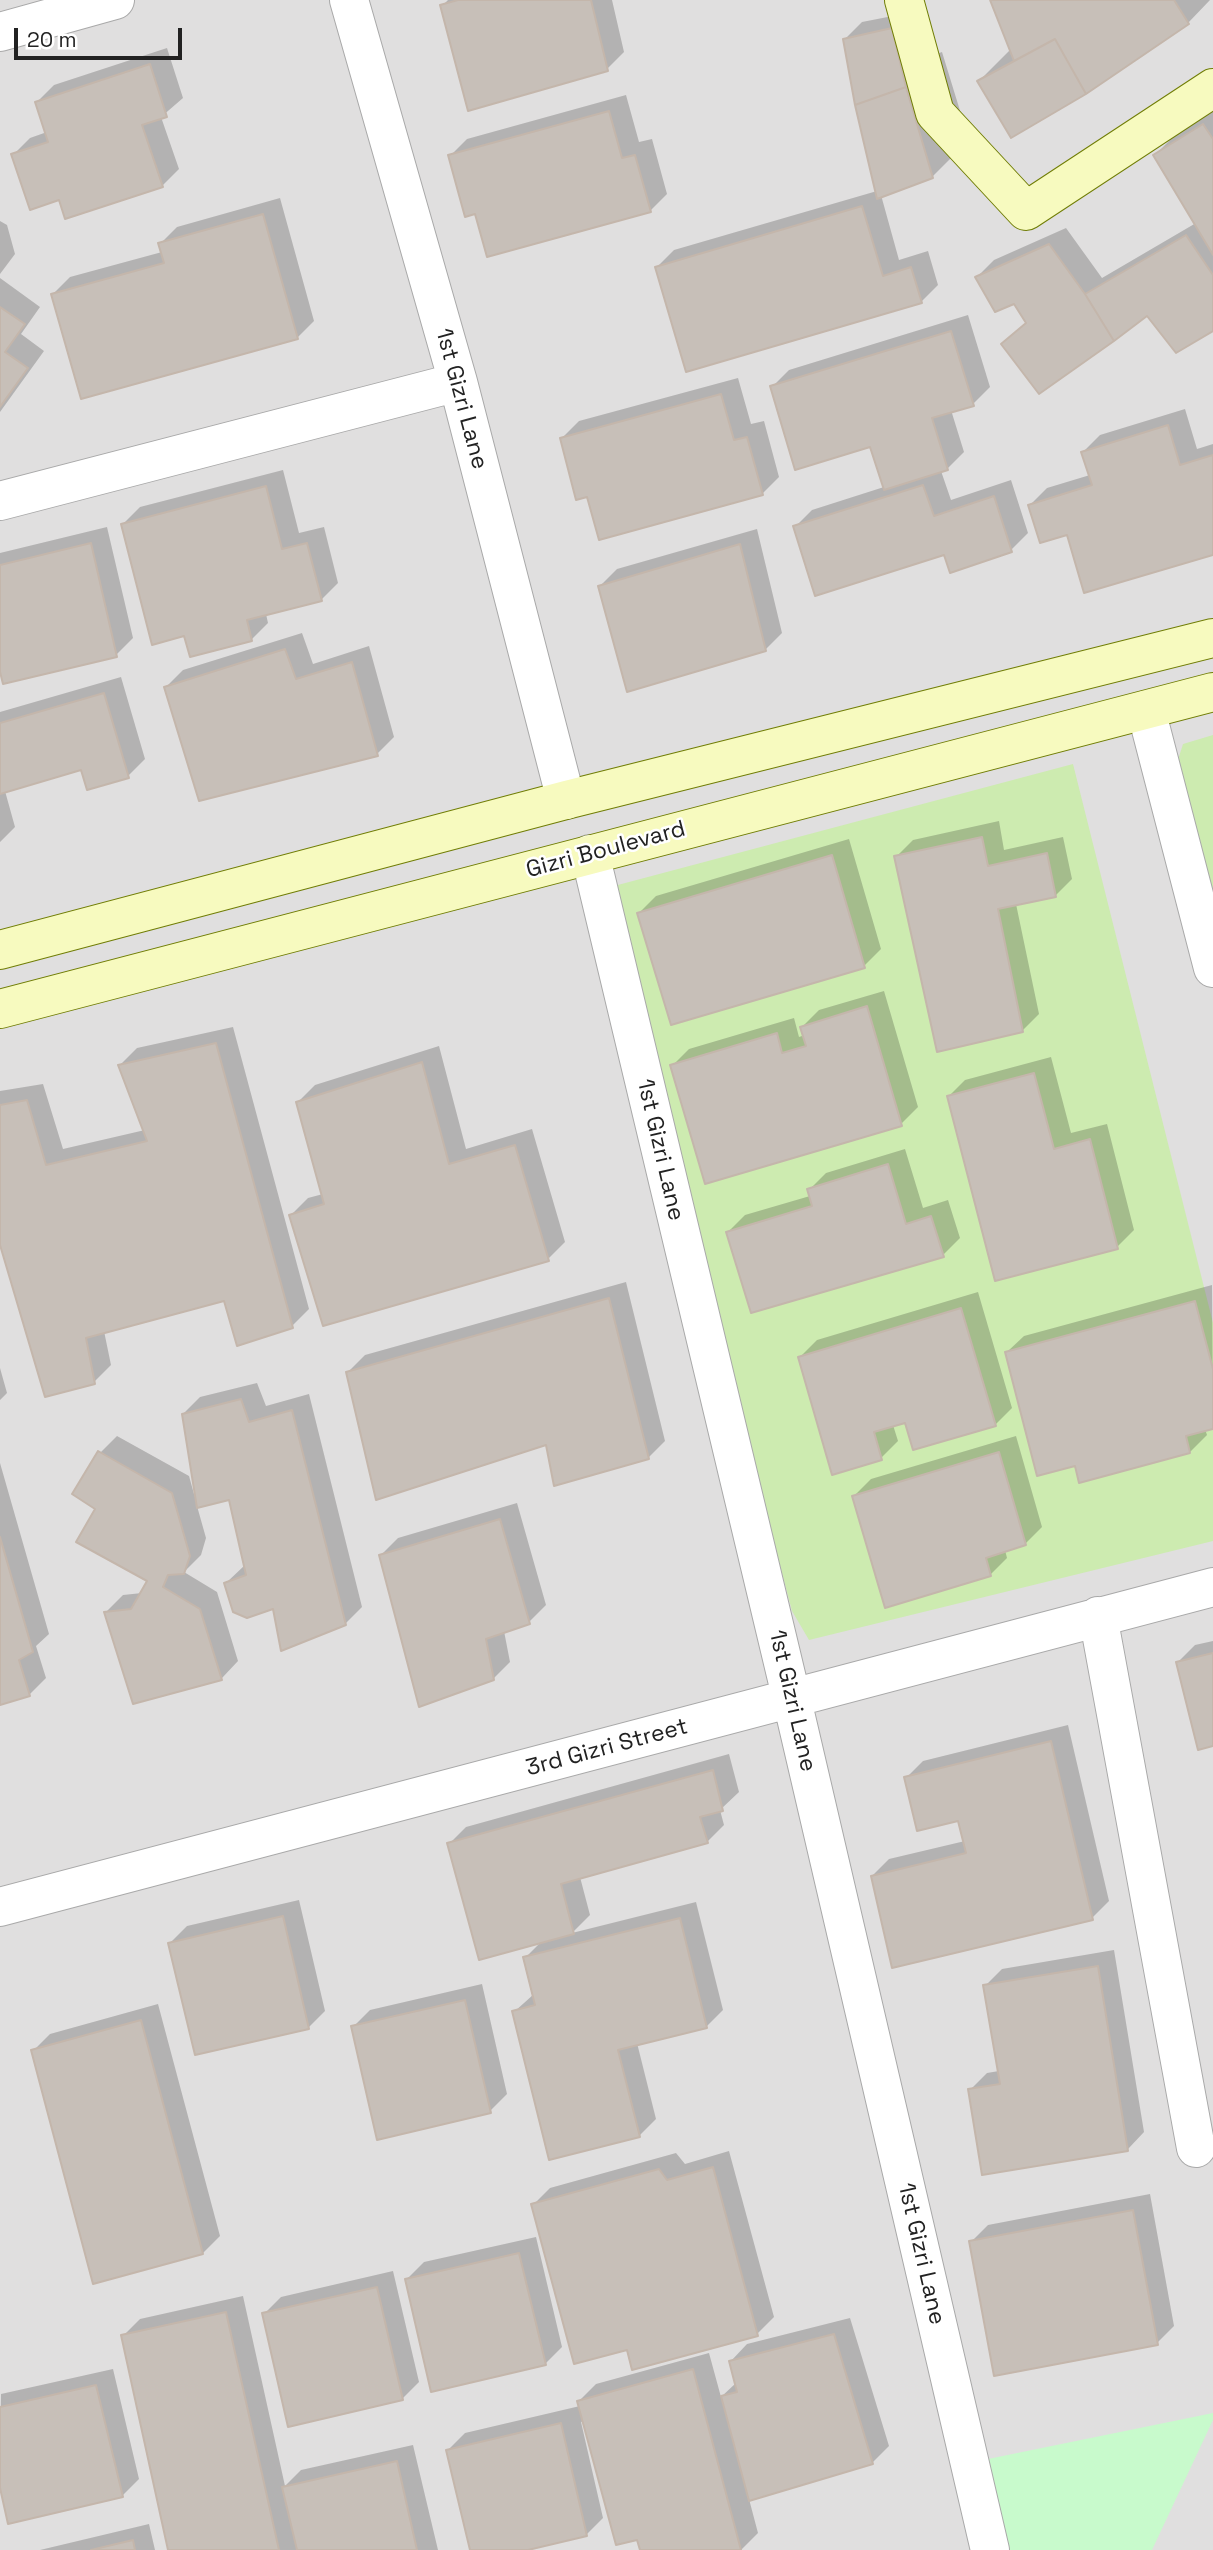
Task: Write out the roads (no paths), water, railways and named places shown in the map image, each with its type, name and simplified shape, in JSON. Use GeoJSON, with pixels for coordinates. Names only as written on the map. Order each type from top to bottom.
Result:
{"type":"FeatureCollection","features":[{"type":"Feature","properties":{"kind":"main road"},"geometry":{"type":"LineString","coordinates":[[904,0],[935,113],[1026,211],[1213,88]]}},
{"type":"Feature","properties":{"kind":"main road"},"geometry":{"type":"LineString","coordinates":[[0,950],[566,800],[1213,638]]}},
{"type":"Feature","properties":{"kind":"main road","name":"Gizri Boulevard"},"geometry":{"type":"LineString","coordinates":[[0,1009],[1213,692]]}},
{"type":"Feature","properties":{"kind":"street"},"geometry":{"type":"LineString","coordinates":[[0,32],[115,0]]}},
{"type":"Feature","properties":{"kind":"street","name":"1st Gizri Lane"},"geometry":{"type":"LineString","coordinates":[[349,0],[458,382],[566,800]]}},
{"type":"Feature","properties":{"kind":"street"},"geometry":{"type":"LineString","coordinates":[[0,501],[458,382]]}},
{"type":"Feature","properties":{"kind":"street"},"geometry":{"type":"LineString","coordinates":[[1146,710],[1213,968]]}},
{"type":"Feature","properties":{"kind":"street","name":"1st Gizri Lane"},"geometry":{"type":"LineString","coordinates":[[590,854],[792,1700],[989,2550]]}},
{"type":"Feature","properties":{"kind":"street","name":"3rd Gizri Street"},"geometry":{"type":"LineString","coordinates":[[0,1907],[1213,1587]]}},
{"type":"Feature","properties":{"kind":"street"},"geometry":{"type":"LineString","coordinates":[[1098,1616],[1196,2148]]}}]}
